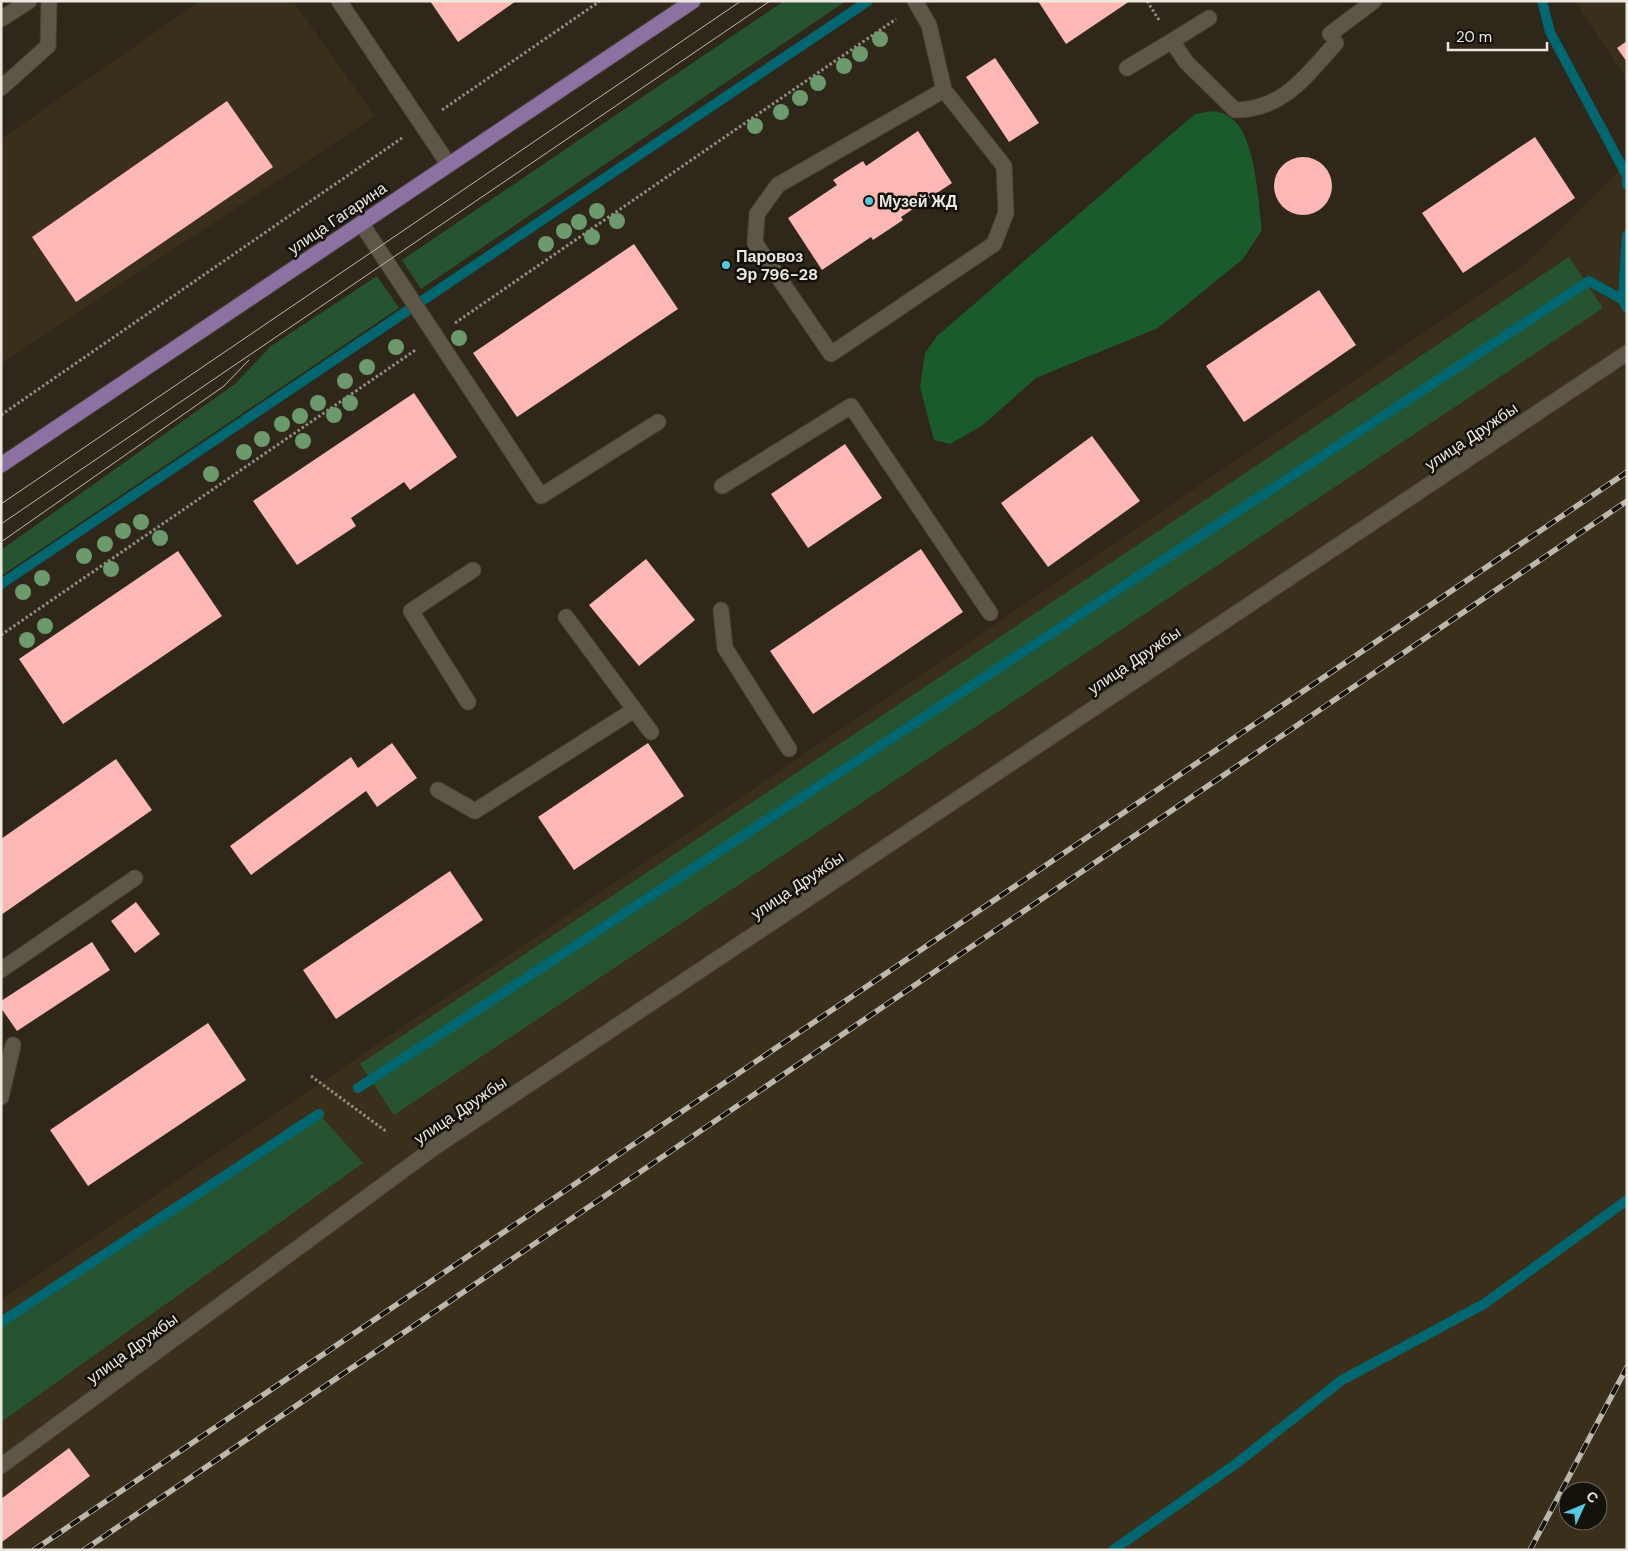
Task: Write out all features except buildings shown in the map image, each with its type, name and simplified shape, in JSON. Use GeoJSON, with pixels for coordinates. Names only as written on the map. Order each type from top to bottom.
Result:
{"type":"FeatureCollection","features":[{"type":"Feature","properties":{"kind":"main road","name":"улица Гагарина"},"geometry":{"type":"LineString","coordinates":[[1,466],[693,1]]}},
{"type":"Feature","properties":{"kind":"street"},"geometry":{"type":"LineString","coordinates":[[1,19],[29,1]]}},
{"type":"Feature","properties":{"kind":"street"},"geometry":{"type":"LineString","coordinates":[[1,88],[48,46],[49,1]]}},
{"type":"Feature","properties":{"kind":"street"},"geometry":{"type":"LineString","coordinates":[[339,1],[449,165]]}},
{"type":"Feature","properties":{"kind":"street"},"geometry":{"type":"LineString","coordinates":[[1172,41],[1186,62],[1235,110],[1252,110],[1288,95],[1333,38],[1374,1]]}},
{"type":"Feature","properties":{"kind":"street"},"geometry":{"type":"LineString","coordinates":[[916,3],[929,25],[944,90],[1004,166],[1006,213],[994,244],[830,354],[755,243],[757,214],[778,185],[944,90]]}},
{"type":"Feature","properties":{"kind":"street"},"geometry":{"type":"LineString","coordinates":[[1127,68],[1209,18]]}},
{"type":"Feature","properties":{"kind":"street"},"geometry":{"type":"LineString","coordinates":[[361,223],[541,496],[658,422]]}},
{"type":"Feature","properties":{"kind":"street","name":"улица Дружбы"},"geometry":{"type":"LineString","coordinates":[[1,1466],[435,1147],[1627,353]]}},
{"type":"Feature","properties":{"kind":"street"},"geometry":{"type":"LineString","coordinates":[[722,486],[851,406],[990,613]]}},
{"type":"Feature","properties":{"kind":"street"},"geometry":{"type":"LineString","coordinates":[[468,702],[412,611],[473,570]]}},
{"type":"Feature","properties":{"kind":"street"},"geometry":{"type":"LineString","coordinates":[[721,610],[725,648],[789,749]]}},
{"type":"Feature","properties":{"kind":"street"},"geometry":{"type":"LineString","coordinates":[[566,617],[651,732]]}},
{"type":"Feature","properties":{"kind":"street"},"geometry":{"type":"LineString","coordinates":[[438,790],[476,811],[634,710]]}},
{"type":"Feature","properties":{"kind":"street"},"geometry":{"type":"LineString","coordinates":[[1,970],[135,878]]}},
{"type":"Feature","properties":{"kind":"street"},"geometry":{"type":"LineString","coordinates":[[1,1098],[13,1045]]}},
{"type":"Feature","properties":{"kind":"path"},"geometry":{"type":"LineString","coordinates":[[1,414],[600,1]]}},
{"type":"Feature","properties":{"kind":"path"},"geometry":{"type":"LineString","coordinates":[[1,635],[916,3]]}},
{"type":"Feature","properties":{"kind":"path"},"geometry":{"type":"LineString","coordinates":[[311,1076],[387,1132]]}},
{"type":"Feature","properties":{"kind":"shaded area"},"geometry":{"type":"Polygon","coordinates":[[[200,1],[293,1],[375,116],[1,364],[1,139],[200,1]]]}},
{"type":"Feature","properties":{"kind":"shaded area"},"geometry":{"type":"Polygon","coordinates":[[[1574,1],[1627,1],[1627,80],[1574,1]]]}},
{"type":"Feature","properties":{"kind":"shaded area"},"geometry":{"type":"Polygon","coordinates":[[[1627,163],[1627,1550],[1,1550],[1,1300],[1525,264],[1627,163]]]}},
{"type":"Feature","properties":{"kind":"green space"},"geometry":{"type":"Polygon","coordinates":[[[784,1],[846,1],[421,289],[402,260],[784,1]]]}},
{"type":"Feature","properties":{"kind":"green space"},"geometry":{"type":"Polygon","coordinates":[[[1213,111],[1226,115],[1237,124],[1245,136],[1254,168],[1262,230],[1243,259],[1158,328],[1036,378],[983,425],[950,444],[934,440],[920,387],[925,353],[937,336],[1195,114],[1213,111]]]}},
{"type":"Feature","properties":{"kind":"green space"},"geometry":{"type":"Polygon","coordinates":[[[1569,257],[1603,308],[394,1115],[360,1064],[1569,257]]]}},
{"type":"Feature","properties":{"kind":"green space"},"geometry":{"type":"Polygon","coordinates":[[[377,276],[399,308],[1,576],[1,550],[235,384],[271,346],[377,276]]]}},
{"type":"Feature","properties":{"kind":"green space"},"geometry":{"type":"Polygon","coordinates":[[[319,1114],[363,1163],[1,1422],[1,1322],[319,1114]]]}},
{"type":"Feature","properties":{"kind":"waterway"},"geometry":{"type":"LineString","coordinates":[[1,584],[868,1]]}},
{"type":"Feature","properties":{"kind":"waterway"},"geometry":{"type":"LineString","coordinates":[[1542,1],[1550,32],[1627,176],[1627,185]]}},
{"type":"Feature","properties":{"kind":"waterway"},"geometry":{"type":"LineString","coordinates":[[1623,300],[1627,235]]}},
{"type":"Feature","properties":{"kind":"waterway"},"geometry":{"type":"LineString","coordinates":[[358,1088],[1589,281],[1623,300],[1627,308]]}},
{"type":"Feature","properties":{"kind":"waterway"},"geometry":{"type":"LineString","coordinates":[[1,1322],[319,1114]]}},
{"type":"Feature","properties":{"kind":"waterway"},"geometry":{"type":"LineString","coordinates":[[1113,1550],[1237,1463],[1342,1380],[1484,1304],[1627,1200]]}},
{"type":"Feature","properties":{"kind":"tram line"},"geometry":{"type":"LineString","coordinates":[[1,504],[741,1]]}},
{"type":"Feature","properties":{"kind":"tram line"},"geometry":{"type":"LineString","coordinates":[[1,524],[770,1]]}},
{"type":"Feature","properties":{"kind":"tram line"},"geometry":{"type":"LineString","coordinates":[[1,542],[224,386],[249,360]]}},
{"type":"Feature","properties":{"kind":"railway"},"geometry":{"type":"LineString","coordinates":[[34,1550],[1627,472]]}},
{"type":"Feature","properties":{"kind":"railway"},"geometry":{"type":"LineString","coordinates":[[84,1550],[1627,501]]}},
{"type":"Feature","properties":{"kind":"railway"},"geometry":{"type":"LineString","coordinates":[[1530,1550],[1627,1367]]}},
{"type":"Feature","properties":{"kind":"place","name":"Музей ЖД"},"geometry":{"type":"Point","coordinates":[869,201]}},
{"type":"Feature","properties":{"kind":"place","name":"Паровоз Эр 796-28"},"geometry":{"type":"Point","coordinates":[726,265]}}]}
